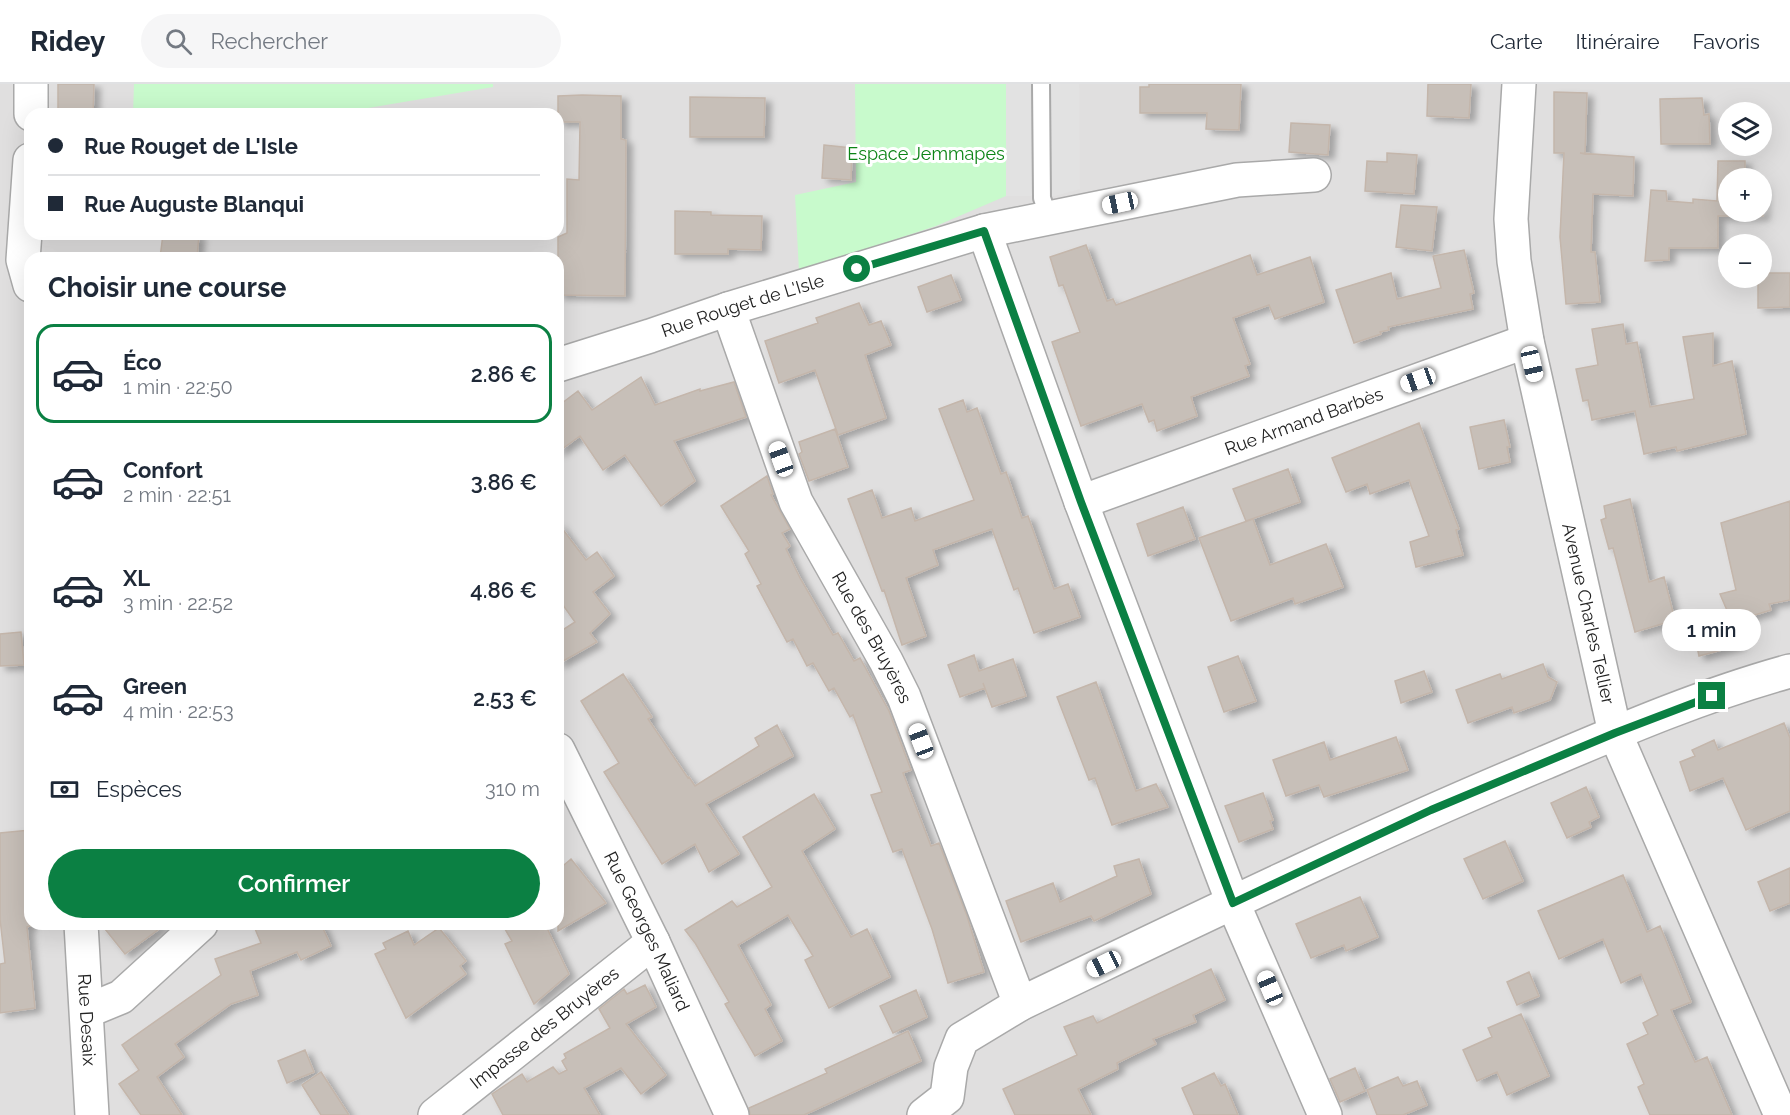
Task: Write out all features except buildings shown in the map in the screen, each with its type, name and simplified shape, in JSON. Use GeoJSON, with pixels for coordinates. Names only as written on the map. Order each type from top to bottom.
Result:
{"type":"FeatureCollection","features":[{"type":"Feature","properties":{"kind":"street"},"geometry":{"type":"LineString","coordinates":[[31,84],[31,108]]}},
{"type":"Feature","properties":{"kind":"street","name":"Avenue Charles Tellier"},"geometry":{"type":"LineString","coordinates":[[1519,84],[1511,219],[1514,261],[1527,341],[1615,733],[1780,1115]]}},
{"type":"Feature","properties":{"kind":"street","name":"Rue Rouget de L'Isle"},"geometry":{"type":"LineString","coordinates":[[564,363],[728,309],[984,231],[1237,180],[1314,175]]}},
{"type":"Feature","properties":{"kind":"street"},"geometry":{"type":"LineString","coordinates":[[984,231],[1081,502],[1233,903],[1324,1115]]}},
{"type":"Feature","properties":{"kind":"street"},"geometry":{"type":"LineString","coordinates":[[22,281],[24,240]]}},
{"type":"Feature","properties":{"kind":"street","name":"Rue des Bruyères"},"geometry":{"type":"LineString","coordinates":[[728,309],[796,502],[904,697],[1020,1004]]}},
{"type":"Feature","properties":{"kind":"street","name":"Rue Armand Barbès"},"geometry":{"type":"LineString","coordinates":[[1081,502],[1527,341]]}},
{"type":"Feature","properties":{"kind":"street"},"geometry":{"type":"LineString","coordinates":[[945,1109],[951,1067],[962,1039],[1020,1004],[1431,810],[1615,733],[1750,682],[1790,671]]}},
{"type":"Feature","properties":{"kind":"street","name":"Rue Georges Maliard"},"geometry":{"type":"LineString","coordinates":[[564,762],[653,942],[732,1115]]}},
{"type":"Feature","properties":{"kind":"street","name":"Rue Desaix"},"geometry":{"type":"LineString","coordinates":[[81,930],[92,1115]]}},
{"type":"Feature","properties":{"kind":"street"},"geometry":{"type":"LineString","coordinates":[[87,1011],[121,997],[194,930]]}},
{"type":"Feature","properties":{"kind":"street","name":"Impasse des Bruyères"},"geometry":{"type":"LineString","coordinates":[[435,1115],[653,942]]}},
{"type":"Feature","properties":{"kind":"lane"},"geometry":{"type":"LineString","coordinates":[[1041,84],[1042,198],[1049,218]]}},
{"type":"Feature","properties":{"kind":"shaded area"},"geometry":{"type":"Polygon","coordinates":[[[0,84],[1790,84],[1790,1115],[0,1115],[0,84]]]}},
{"type":"Feature","properties":{"kind":"shaded area"},"geometry":{"type":"Polygon","coordinates":[[[1006,84],[1079,84],[1080,189],[1055,196],[1006,196],[1006,84]]]}},
{"type":"Feature","properties":{"kind":"green space"},"geometry":{"type":"Polygon","coordinates":[[[134,84],[493,84],[493,87],[368,108],[133,108],[134,84]]]}},
{"type":"Feature","properties":{"kind":"green space","name":"Espace Jemmapes"},"geometry":{"type":"Polygon","coordinates":[[[855,84],[1006,84],[1006,196],[936,226],[799,271],[795,195],[856,182],[855,84]]]}},
{"type":"Feature","properties":{"kind":"route"},"geometry":{"type":"LineString","coordinates":[[857,269],[984,231],[1081,502],[1233,903],[1431,810],[1615,733],[1712,696]]}}]}
